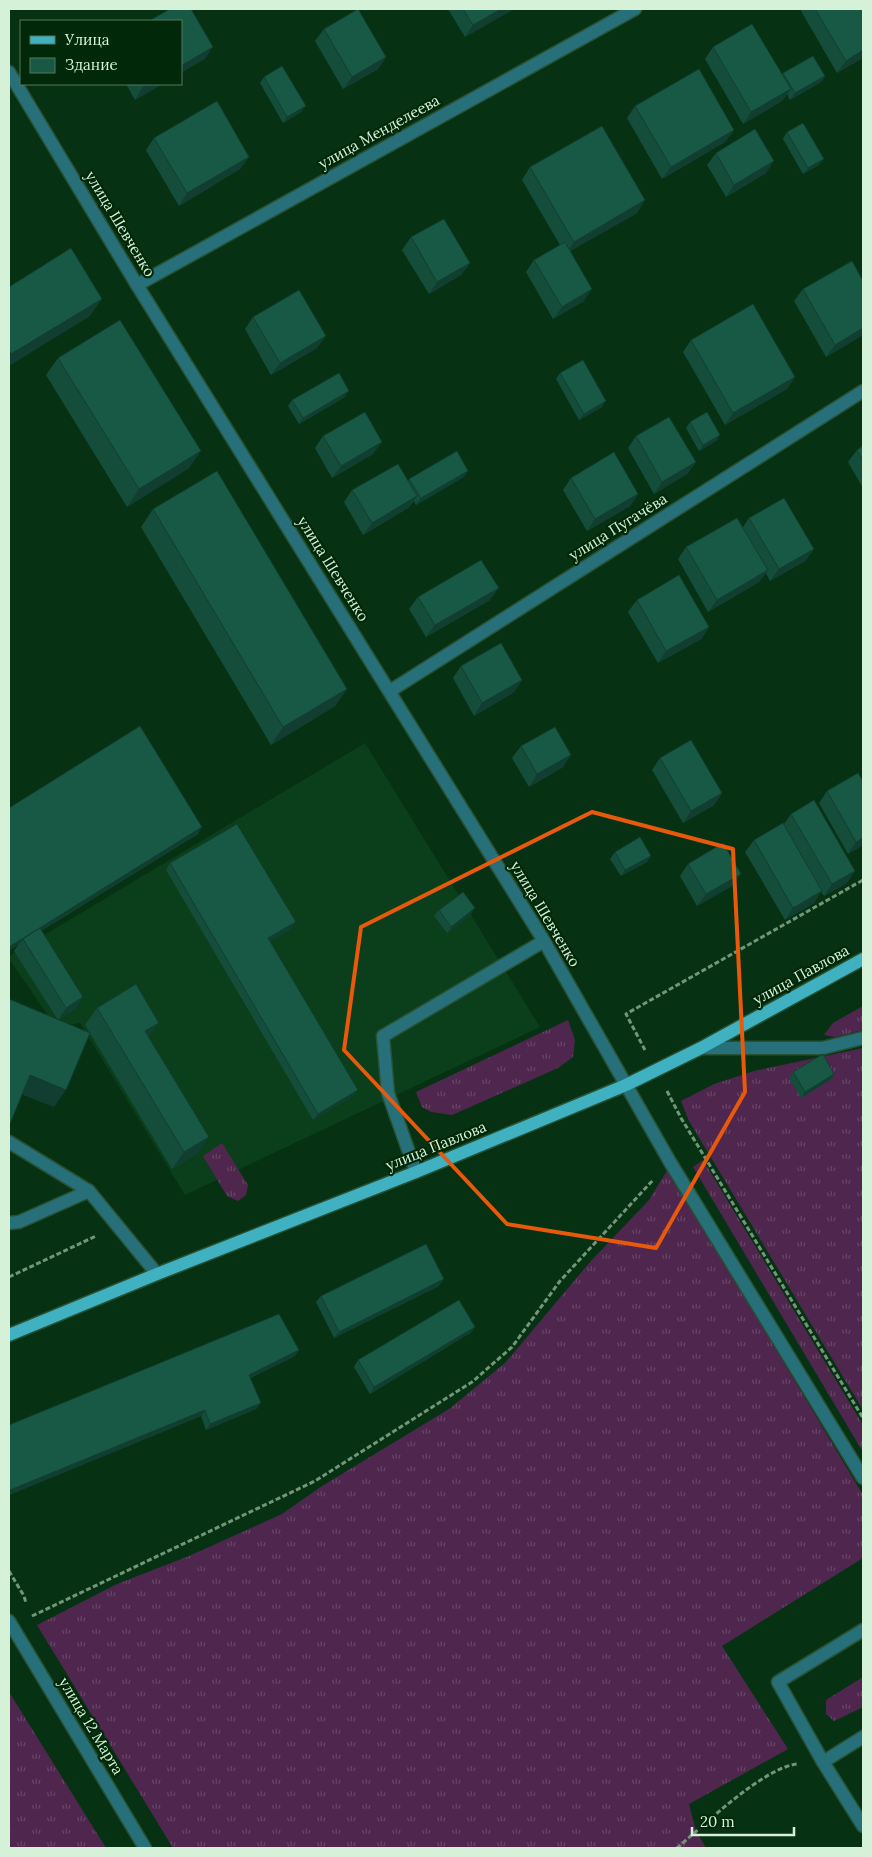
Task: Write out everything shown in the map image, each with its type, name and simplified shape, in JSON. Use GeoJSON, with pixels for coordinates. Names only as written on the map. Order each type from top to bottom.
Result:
{"type":"FeatureCollection","features":[{"type":"Feature","properties":{"kind":"main road","name":"улица Павлова"},"geometry":{"type":"LineString","coordinates":[[9,1335],[416,1172],[626,1085],[701,1048],[863,959]]}},
{"type":"Feature","properties":{"kind":"street","name":"улица Менделеева"},"geometry":{"type":"LineString","coordinates":[[138,285],[635,9]]}},
{"type":"Feature","properties":{"kind":"street","name":"улица Шевченко"},"geometry":{"type":"LineString","coordinates":[[9,72],[138,285],[544,941],[670,1162],[863,1478]]}},
{"type":"Feature","properties":{"kind":"street","name":"улица Пугачёва"},"geometry":{"type":"LineString","coordinates":[[390,691],[863,392]]}},
{"type":"Feature","properties":{"kind":"street"},"geometry":{"type":"LineString","coordinates":[[416,1172],[388,1093],[383,1036],[544,941]]}},
{"type":"Feature","properties":{"kind":"street"},"geometry":{"type":"LineString","coordinates":[[701,1048],[823,1048],[863,1038]]}},
{"type":"Feature","properties":{"kind":"street"},"geometry":{"type":"LineString","coordinates":[[9,1142],[90,1191],[158,1274]]}},
{"type":"Feature","properties":{"kind":"street"},"geometry":{"type":"LineString","coordinates":[[9,1223],[19,1222],[90,1191]]}},
{"type":"Feature","properties":{"kind":"street","name":"улица 12 Марта"},"geometry":{"type":"LineString","coordinates":[[10,1624],[145,1848]]}},
{"type":"Feature","properties":{"kind":"street"},"geometry":{"type":"LineString","coordinates":[[863,1630],[778,1682],[823,1762],[863,1826]]}},
{"type":"Feature","properties":{"kind":"street"},"geometry":{"type":"LineString","coordinates":[[823,1762],[863,1737]]}},
{"type":"Feature","properties":{"kind":"path"},"geometry":{"type":"LineString","coordinates":[[863,880],[626,1014],[681,1118],[863,1418]]}},
{"type":"Feature","properties":{"kind":"path"},"geometry":{"type":"LineString","coordinates":[[10,1624],[315,1481],[472,1382],[512,1347],[560,1281],[670,1162]]}},
{"type":"Feature","properties":{"kind":"path"},"geometry":{"type":"LineString","coordinates":[[9,1277],[118,1226]]}},
{"type":"Feature","properties":{"kind":"path"},"geometry":{"type":"LineString","coordinates":[[9,1571],[24,1596]]}},
{"type":"Feature","properties":{"kind":"path"},"geometry":{"type":"LineString","coordinates":[[677,1848],[745,1790],[788,1765],[823,1762]]}},
{"type":"Feature","properties":{"kind":"highlighted area"},"geometry":{"type":"Polygon","coordinates":[[[592,812],[733,849],[745,1092],[656,1248],[507,1224],[344,1050],[361,927],[592,812]]]}},
{"type":"Feature","properties":{"kind":"shaded area"},"geometry":{"type":"Polygon","coordinates":[[[365,743],[540,1027],[185,1195],[80,1023],[56,1027],[9,959],[9,956],[365,743]]]}},
{"type":"Feature","properties":{"kind":"green space"},"geometry":{"type":"Polygon","coordinates":[[[863,1006],[863,1030],[835,1037],[824,1035],[833,1023],[863,1006]]]}},
{"type":"Feature","properties":{"kind":"green space"},"geometry":{"type":"Polygon","coordinates":[[[568,1020],[575,1040],[573,1057],[558,1068],[452,1115],[431,1112],[422,1107],[416,1092],[568,1020]]]}},
{"type":"Feature","properties":{"kind":"green space"},"geometry":{"type":"Polygon","coordinates":[[[863,1048],[863,1410],[689,1121],[681,1101],[714,1084],[754,1071],[863,1048]]]}},
{"type":"Feature","properties":{"kind":"green space"},"geometry":{"type":"Polygon","coordinates":[[[222,1143],[248,1185],[246,1195],[238,1201],[227,1196],[203,1156],[222,1143]]]}},
{"type":"Feature","properties":{"kind":"green space"},"geometry":{"type":"Polygon","coordinates":[[[703,1160],[863,1425],[863,1452],[693,1167],[703,1160]]]}},
{"type":"Feature","properties":{"kind":"green space"},"geometry":{"type":"Polygon","coordinates":[[[668,1169],[863,1495],[863,1558],[722,1646],[788,1749],[689,1804],[696,1831],[706,1848],[173,1848],[37,1625],[117,1584],[189,1556],[282,1514],[322,1486],[449,1409],[505,1363],[590,1262],[649,1200],[668,1169]]]}},
{"type":"Feature","properties":{"kind":"green space"},"geometry":{"type":"Polygon","coordinates":[[[863,1677],[863,1707],[834,1721],[826,1714],[826,1700],[863,1677]]]}},
{"type":"Feature","properties":{"kind":"green space"},"geometry":{"type":"Polygon","coordinates":[[[9,1692],[106,1848],[9,1848],[9,1692]]]}},
{"type":"Feature","properties":{"kind":"building"},"geometry":{"type":"Polygon","coordinates":[[[170,9],[191,9],[213,47],[182,65],[182,20],[151,20],[170,9]]]}},
{"type":"Feature","properties":{"kind":"building"},"geometry":{"type":"Polygon","coordinates":[[[358,9],[386,57],[352,77],[324,29],[358,9]]]}},
{"type":"Feature","properties":{"kind":"building"},"geometry":{"type":"Polygon","coordinates":[[[463,9],[501,9],[473,25],[463,9]]]}},
{"type":"Feature","properties":{"kind":"building"},"geometry":{"type":"Polygon","coordinates":[[[815,9],[863,9],[863,50],[846,61],[815,9]]]}},
{"type":"Feature","properties":{"kind":"building"},"geometry":{"type":"Polygon","coordinates":[[[752,24],[791,89],[751,112],[713,47],[752,24]]]}},
{"type":"Feature","properties":{"kind":"building"},"geometry":{"type":"Polygon","coordinates":[[[813,56],[825,76],[795,93],[783,73],[813,56]]]}},
{"type":"Feature","properties":{"kind":"building"},"geometry":{"type":"Polygon","coordinates":[[[282,66],[306,106],[287,117],[264,77],[282,66]]]}},
{"type":"Feature","properties":{"kind":"building"},"geometry":{"type":"Polygon","coordinates":[[[699,69],[734,130],[671,167],[635,106],[699,69]]]}},
{"type":"Feature","properties":{"kind":"building"},"geometry":{"type":"Polygon","coordinates":[[[217,101],[249,157],[187,193],[154,138],[217,101]]]}},
{"type":"Feature","properties":{"kind":"building"},"geometry":{"type":"Polygon","coordinates":[[[803,123],[824,159],[808,168],[787,132],[803,123]]]}},
{"type":"Feature","properties":{"kind":"building"},"geometry":{"type":"Polygon","coordinates":[[[602,126],[645,200],[574,242],[530,167],[602,126]]]}},
{"type":"Feature","properties":{"kind":"building"},"geometry":{"type":"Polygon","coordinates":[[[755,129],[774,161],[734,185],[716,153],[755,129]]]}},
{"type":"Feature","properties":{"kind":"building"},"geometry":{"type":"Polygon","coordinates":[[[444,219],[470,263],[437,282],[411,237],[444,219]]]}},
{"type":"Feature","properties":{"kind":"building"},"geometry":{"type":"Polygon","coordinates":[[[565,242],[592,289],[562,307],[534,260],[565,242]]]}},
{"type":"Feature","properties":{"kind":"building"},"geometry":{"type":"Polygon","coordinates":[[[71,248],[102,299],[11,354],[9,350],[9,287],[71,248]]]}},
{"type":"Feature","properties":{"kind":"building"},"geometry":{"type":"Polygon","coordinates":[[[852,261],[863,281],[863,328],[835,345],[803,289],[852,261]]]}},
{"type":"Feature","properties":{"kind":"building"},"geometry":{"type":"Polygon","coordinates":[[[299,290],[326,336],[280,363],[253,317],[299,290]]]}},
{"type":"Feature","properties":{"kind":"building"},"geometry":{"type":"Polygon","coordinates":[[[753,304],[795,377],[733,413],[691,340],[753,304]]]}},
{"type":"Feature","properties":{"kind":"building"},"geometry":{"type":"Polygon","coordinates":[[[120,320],[201,451],[139,489],[58,358],[120,320]]]}},
{"type":"Feature","properties":{"kind":"building"},"geometry":{"type":"Polygon","coordinates":[[[583,360],[606,401],[584,414],[560,373],[583,360]]]}},
{"type":"Feature","properties":{"kind":"building"},"geometry":{"type":"Polygon","coordinates":[[[339,373],[349,391],[303,418],[292,400],[339,373]]]}},
{"type":"Feature","properties":{"kind":"building"},"geometry":{"type":"Polygon","coordinates":[[[365,412],[382,442],[341,466],[323,436],[365,412]]]}},
{"type":"Feature","properties":{"kind":"building"},"geometry":{"type":"Polygon","coordinates":[[[707,412],[720,435],[703,445],[690,422],[707,412]]]}},
{"type":"Feature","properties":{"kind":"building"},"geometry":{"type":"Polygon","coordinates":[[[669,417],[696,462],[662,482],[636,436],[669,417]]]}},
{"type":"Feature","properties":{"kind":"building"},"geometry":{"type":"Polygon","coordinates":[[[863,446],[863,461],[857,450],[863,446]]]}},
{"type":"Feature","properties":{"kind":"building"},"geometry":{"type":"Polygon","coordinates":[[[457,451],[468,471],[421,498],[409,479],[457,451]]]}},
{"type":"Feature","properties":{"kind":"building"},"geometry":{"type":"Polygon","coordinates":[[[614,452],[638,494],[595,519],[571,478],[614,452]]]}},
{"type":"Feature","properties":{"kind":"building"},"geometry":{"type":"Polygon","coordinates":[[[398,464],[417,496],[372,523],[352,490],[398,464]]]}},
{"type":"Feature","properties":{"kind":"building"},"geometry":{"type":"Polygon","coordinates":[[[217,471],[347,689],[283,727],[153,509],[217,471]]]}},
{"type":"Feature","properties":{"kind":"building"},"geometry":{"type":"Polygon","coordinates":[[[784,498],[814,549],[779,569],[749,518],[784,498]]]}},
{"type":"Feature","properties":{"kind":"building"},"geometry":{"type":"Polygon","coordinates":[[[737,518],[768,570],[717,600],[686,547],[737,518]]]}},
{"type":"Feature","properties":{"kind":"building"},"geometry":{"type":"Polygon","coordinates":[[[481,560],[499,588],[435,625],[418,597],[481,560]]]}},
{"type":"Feature","properties":{"kind":"building"},"geometry":{"type":"Polygon","coordinates":[[[679,575],[709,627],[666,651],[637,600],[679,575]]]}},
{"type":"Feature","properties":{"kind":"building"},"geometry":{"type":"Polygon","coordinates":[[[501,643],[522,680],[482,703],[461,666],[501,643]]]}},
{"type":"Feature","properties":{"kind":"building"},"geometry":{"type":"Polygon","coordinates":[[[140,726],[202,827],[9,947],[9,808],[140,726]]]}},
{"type":"Feature","properties":{"kind":"building"},"geometry":{"type":"Polygon","coordinates":[[[555,727],[571,755],[537,774],[521,746],[555,727]]]}},
{"type":"Feature","properties":{"kind":"building"},"geometry":{"type":"Polygon","coordinates":[[[691,740],[722,793],[691,811],[660,758],[691,740]]]}},
{"type":"Feature","properties":{"kind":"building"},"geometry":{"type":"Polygon","coordinates":[[[858,773],[863,781],[863,838],[856,842],[827,791],[858,773]]]}},
{"type":"Feature","properties":{"kind":"building"},"geometry":{"type":"Polygon","coordinates":[[[814,800],[855,871],[832,884],[791,814],[814,800]]]}},
{"type":"Feature","properties":{"kind":"building"},"geometry":{"type":"Polygon","coordinates":[[[783,823],[822,891],[793,908],[754,840],[783,823]]]}},
{"type":"Feature","properties":{"kind":"building"},"geometry":{"type":"Polygon","coordinates":[[[237,824],[296,922],[268,938],[358,1090],[318,1114],[170,863],[237,824]]]}},
{"type":"Feature","properties":{"kind":"building"},"geometry":{"type":"Polygon","coordinates":[[[640,837],[651,856],[625,870],[615,852],[640,837]]]}},
{"type":"Feature","properties":{"kind":"building"},"geometry":{"type":"Polygon","coordinates":[[[723,843],[741,874],[706,894],[688,864],[723,843]]]}},
{"type":"Feature","properties":{"kind":"building"},"geometry":{"type":"Polygon","coordinates":[[[463,892],[475,908],[451,927],[439,910],[463,892]]]}},
{"type":"Feature","properties":{"kind":"building"},"geometry":{"type":"Polygon","coordinates":[[[40,928],[83,997],[66,1008],[23,939],[40,928]]]}},
{"type":"Feature","properties":{"kind":"building"},"geometry":{"type":"Polygon","coordinates":[[[136,984],[159,1023],[145,1031],[209,1137],[184,1152],[97,1008],[136,984]]]}},
{"type":"Feature","properties":{"kind":"building"},"geometry":{"type":"Polygon","coordinates":[[[9,999],[90,1033],[66,1090],[30,1075],[9,1126],[9,999]]]}},
{"type":"Feature","properties":{"kind":"building"},"geometry":{"type":"Polygon","coordinates":[[[823,1054],[834,1074],[805,1092],[793,1072],[823,1054]]]}},
{"type":"Feature","properties":{"kind":"building"},"geometry":{"type":"Polygon","coordinates":[[[426,1244],[444,1279],[339,1332],[321,1296],[426,1244]]]}},
{"type":"Feature","properties":{"kind":"building"},"geometry":{"type":"Polygon","coordinates":[[[459,1300],[475,1327],[374,1387],[358,1360],[459,1300]]]}},
{"type":"Feature","properties":{"kind":"building"},"geometry":{"type":"Polygon","coordinates":[[[279,1314],[299,1350],[249,1375],[261,1403],[210,1424],[205,1410],[10,1490],[9,1425],[279,1314]]]}}]}
